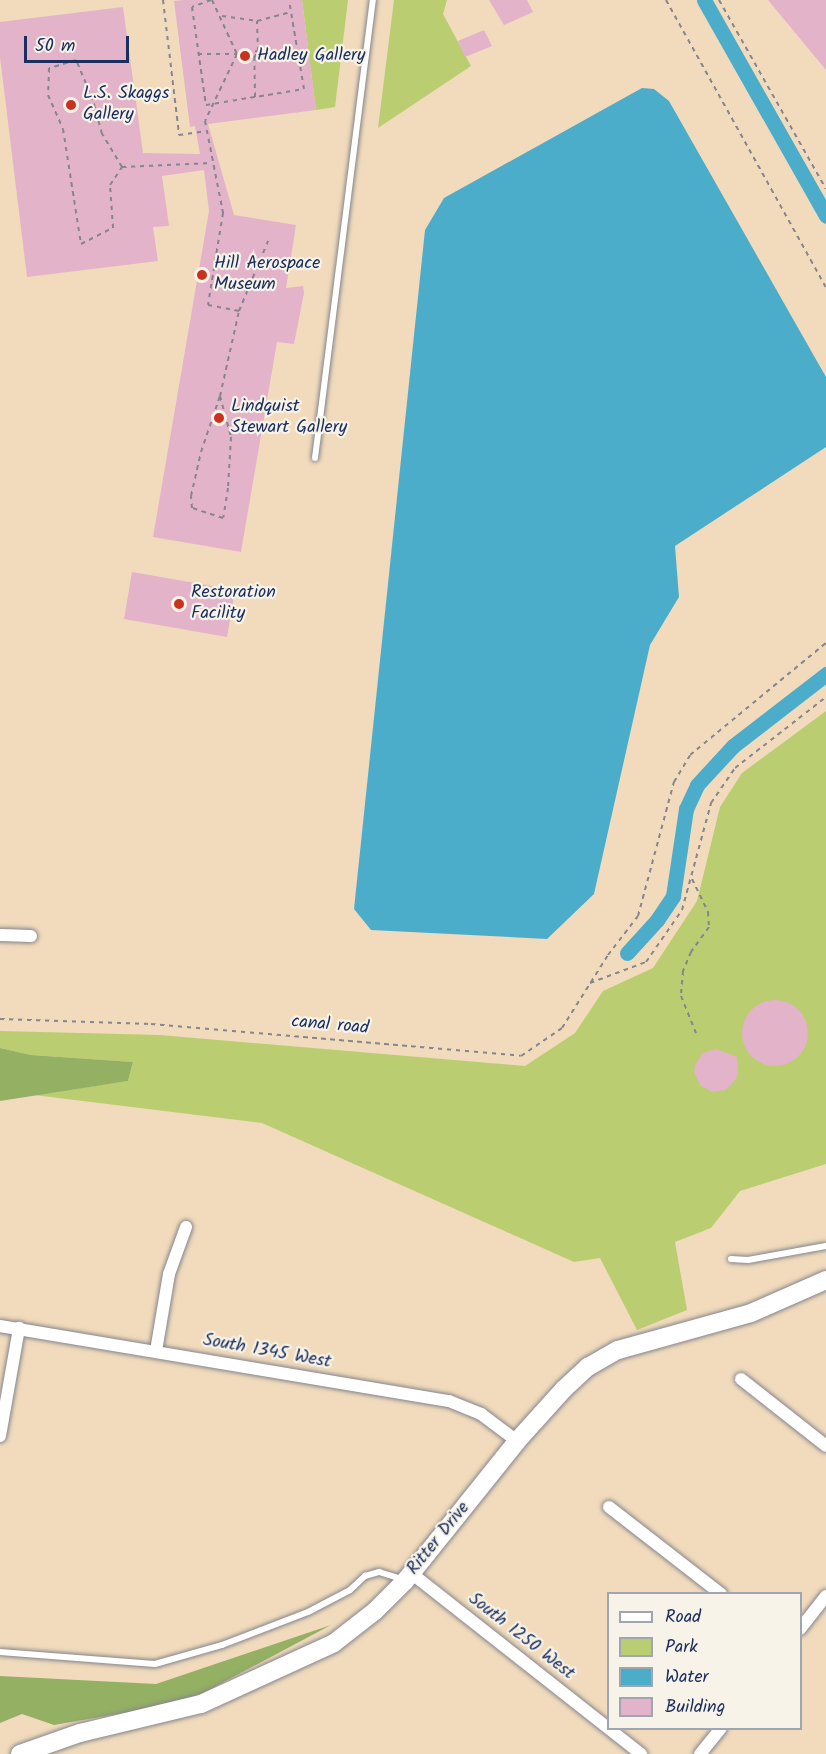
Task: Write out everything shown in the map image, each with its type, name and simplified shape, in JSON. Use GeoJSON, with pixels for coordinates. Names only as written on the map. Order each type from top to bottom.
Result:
{"type":"FeatureCollection","features":[{"type":"Feature","properties":{"kind":"street"},"geometry":{"type":"LineString","coordinates":[[0,935],[31,936]]}},
{"type":"Feature","properties":{"kind":"street"},"geometry":{"type":"LineString","coordinates":[[156,1351],[169,1274],[186,1227]]}},
{"type":"Feature","properties":{"kind":"street","name":"Ritter Drive"},"geometry":{"type":"LineString","coordinates":[[20,1754],[80,1733],[201,1704],[334,1642],[375,1611],[408,1577],[517,1440],[564,1389],[588,1367],[618,1350],[751,1313],[826,1280]]}},
{"type":"Feature","properties":{"kind":"street","name":"South 1345 West"},"geometry":{"type":"LineString","coordinates":[[0,1326],[449,1401],[481,1414],[517,1440]]}},
{"type":"Feature","properties":{"kind":"street"},"geometry":{"type":"LineString","coordinates":[[0,1436],[19,1328]]}},
{"type":"Feature","properties":{"kind":"street"},"geometry":{"type":"LineString","coordinates":[[741,1379],[826,1446]]}},
{"type":"Feature","properties":{"kind":"street"},"geometry":{"type":"LineString","coordinates":[[609,1507],[720,1592]]}},
{"type":"Feature","properties":{"kind":"street","name":"South 1250 West"},"geometry":{"type":"LineString","coordinates":[[408,1577],[607,1728]]}},
{"type":"Feature","properties":{"kind":"street"},"geometry":{"type":"LineString","coordinates":[[802,1628],[826,1596]]}},
{"type":"Feature","properties":{"kind":"street","name":"South 1250 West"},"geometry":{"type":"LineString","coordinates":[[609,1730],[641,1754]]}},
{"type":"Feature","properties":{"kind":"street"},"geometry":{"type":"LineString","coordinates":[[700,1754],[719,1730]]}},
{"type":"Feature","properties":{"kind":"lane"},"geometry":{"type":"LineString","coordinates":[[315,458],[373,0]]}},
{"type":"Feature","properties":{"kind":"lane"},"geometry":{"type":"LineString","coordinates":[[731,1259],[748,1260],[826,1246]]}},
{"type":"Feature","properties":{"kind":"lane"},"geometry":{"type":"LineString","coordinates":[[0,1652],[155,1664],[222,1645],[308,1612],[350,1590],[365,1576],[379,1572],[408,1577]]}},
{"type":"Feature","properties":{"kind":"path"},"geometry":{"type":"LineString","coordinates":[[163,0],[179,135],[207,131]]}},
{"type":"Feature","properties":{"kind":"path"},"geometry":{"type":"LineString","coordinates":[[239,311],[208,304],[223,213],[205,121],[211,104],[237,54],[221,15],[212,0],[192,7],[206,105],[211,104],[304,89],[289,0]]}},
{"type":"Feature","properties":{"kind":"path"},"geometry":{"type":"LineString","coordinates":[[666,0],[826,287]]}},
{"type":"Feature","properties":{"kind":"path"},"geometry":{"type":"LineString","coordinates":[[719,0],[826,189]]}},
{"type":"Feature","properties":{"kind":"path"},"geometry":{"type":"LineString","coordinates":[[221,15],[257,21],[291,12]]}},
{"type":"Feature","properties":{"kind":"path"},"geometry":{"type":"LineString","coordinates":[[255,97],[254,58],[258,51],[257,21]]}},
{"type":"Feature","properties":{"kind":"path"},"geometry":{"type":"LineString","coordinates":[[198,54],[237,54],[258,51]]}},
{"type":"Feature","properties":{"kind":"path"},"geometry":{"type":"LineString","coordinates":[[76,60],[93,100],[102,134],[122,167],[110,185],[113,228],[81,243],[63,129],[48,95],[49,68],[76,60]]}},
{"type":"Feature","properties":{"kind":"path"},"geometry":{"type":"LineString","coordinates":[[122,167],[212,163]]}},
{"type":"Feature","properties":{"kind":"path"},"geometry":{"type":"LineString","coordinates":[[220,396],[231,437],[228,488],[223,518],[192,508],[191,496],[201,452],[220,396],[239,311],[268,241]]}},
{"type":"Feature","properties":{"kind":"path","name":"canal road"},"geometry":{"type":"LineString","coordinates":[[0,1019],[151,1024],[521,1056],[562,1028],[608,955],[638,916],[674,782],[690,755],[826,643]]}},
{"type":"Feature","properties":{"kind":"path"},"geometry":{"type":"LineString","coordinates":[[590,983],[646,962],[682,910],[711,803],[735,768],[826,697]]}},
{"type":"Feature","properties":{"kind":"path"},"geometry":{"type":"LineString","coordinates":[[692,879],[708,912],[709,927],[691,952],[683,971],[681,996],[696,1033]]}},
{"type":"Feature","properties":{"kind":"green space"},"geometry":{"type":"Polygon","coordinates":[[[302,0],[348,0],[335,107],[316,110],[302,0]]]}},
{"type":"Feature","properties":{"kind":"green space"},"geometry":{"type":"Polygon","coordinates":[[[394,0],[447,0],[443,14],[471,66],[378,128],[394,0]]]}},
{"type":"Feature","properties":{"kind":"green space"},"geometry":{"type":"Polygon","coordinates":[[[826,711],[826,1164],[740,1191],[711,1228],[675,1242],[687,1310],[637,1330],[600,1258],[574,1262],[262,1123],[34,1095],[128,1081],[133,1062],[31,1055],[0,1048],[0,1031],[160,1035],[525,1066],[575,1033],[603,991],[653,968],[697,901],[720,807],[742,773],[826,711]]]}},
{"type":"Feature","properties":{"kind":"green space"},"geometry":{"type":"Polygon","coordinates":[[[0,1048],[31,1055],[133,1062],[128,1081],[0,1101],[0,1048]]]}},
{"type":"Feature","properties":{"kind":"green space"},"geometry":{"type":"Polygon","coordinates":[[[331,1625],[186,1702],[54,1725],[22,1714],[0,1723],[0,1676],[156,1684],[331,1625]]]}},
{"type":"Feature","properties":{"kind":"water"},"geometry":{"type":"Polygon","coordinates":[[[642,88],[654,89],[669,101],[826,377],[826,447],[675,546],[679,597],[650,645],[594,894],[547,939],[371,930],[354,909],[425,230],[444,198],[642,88]]]}},
{"type":"Feature","properties":{"kind":"building"},"geometry":{"type":"Polygon","coordinates":[[[302,0],[316,110],[208,124],[234,215],[296,225],[286,288],[303,286],[304,293],[294,344],[277,342],[241,552],[153,537],[209,211],[204,170],[162,176],[169,226],[153,227],[158,261],[27,277],[0,57],[0,22],[123,7],[143,153],[200,154],[195,126],[190,127],[174,1],[302,0]]]}},
{"type":"Feature","properties":{"kind":"building"},"geometry":{"type":"Polygon","coordinates":[[[489,0],[527,0],[533,12],[504,25],[489,0]]]}},
{"type":"Feature","properties":{"kind":"building"},"geometry":{"type":"Polygon","coordinates":[[[768,0],[826,0],[826,70],[768,0]]]}},
{"type":"Feature","properties":{"kind":"building"},"geometry":{"type":"Polygon","coordinates":[[[484,30],[492,46],[465,57],[458,41],[484,30]]]}},
{"type":"Feature","properties":{"kind":"building","name":"Restoration Facility"},"geometry":{"type":"Polygon","coordinates":[[[132,572],[235,590],[227,637],[124,619],[132,572]]]}},
{"type":"Feature","properties":{"kind":"building"},"geometry":{"type":"Polygon","coordinates":[[[775,1000],[787,1003],[798,1010],[805,1021],[808,1033],[805,1045],[798,1056],[787,1063],[775,1066],[763,1063],[752,1056],[745,1045],[742,1033],[745,1021],[752,1010],[763,1003],[775,1000]]]}},
{"type":"Feature","properties":{"kind":"building"},"geometry":{"type":"Polygon","coordinates":[[[716,1049],[737,1057],[738,1072],[736,1079],[726,1090],[712,1092],[700,1085],[694,1072],[695,1065],[703,1053],[716,1049]]]}},
{"type":"Feature","properties":{"kind":"waterway"},"geometry":{"type":"LineString","coordinates":[[704,0],[826,216]]}},
{"type":"Feature","properties":{"kind":"waterway"},"geometry":{"type":"LineString","coordinates":[[627,953],[657,920],[673,896],[686,809],[697,785],[733,746],[826,674]]}},
{"type":"Feature","properties":{"kind":"place","name":"Hadley Gallery"},"geometry":{"type":"Point","coordinates":[245,56]}},
{"type":"Feature","properties":{"kind":"place","name":"L.S. Skaggs Gallery"},"geometry":{"type":"Point","coordinates":[71,105]}},
{"type":"Feature","properties":{"kind":"place","name":"Hill Aerospace Museum"},"geometry":{"type":"Point","coordinates":[202,275]}},
{"type":"Feature","properties":{"kind":"place","name":"Lindquist Stewart Gallery"},"geometry":{"type":"Point","coordinates":[219,418]}},
{"type":"Feature","properties":{"kind":"place","name":"Restoration Facility"},"geometry":{"type":"Point","coordinates":[179,604]}}]}
